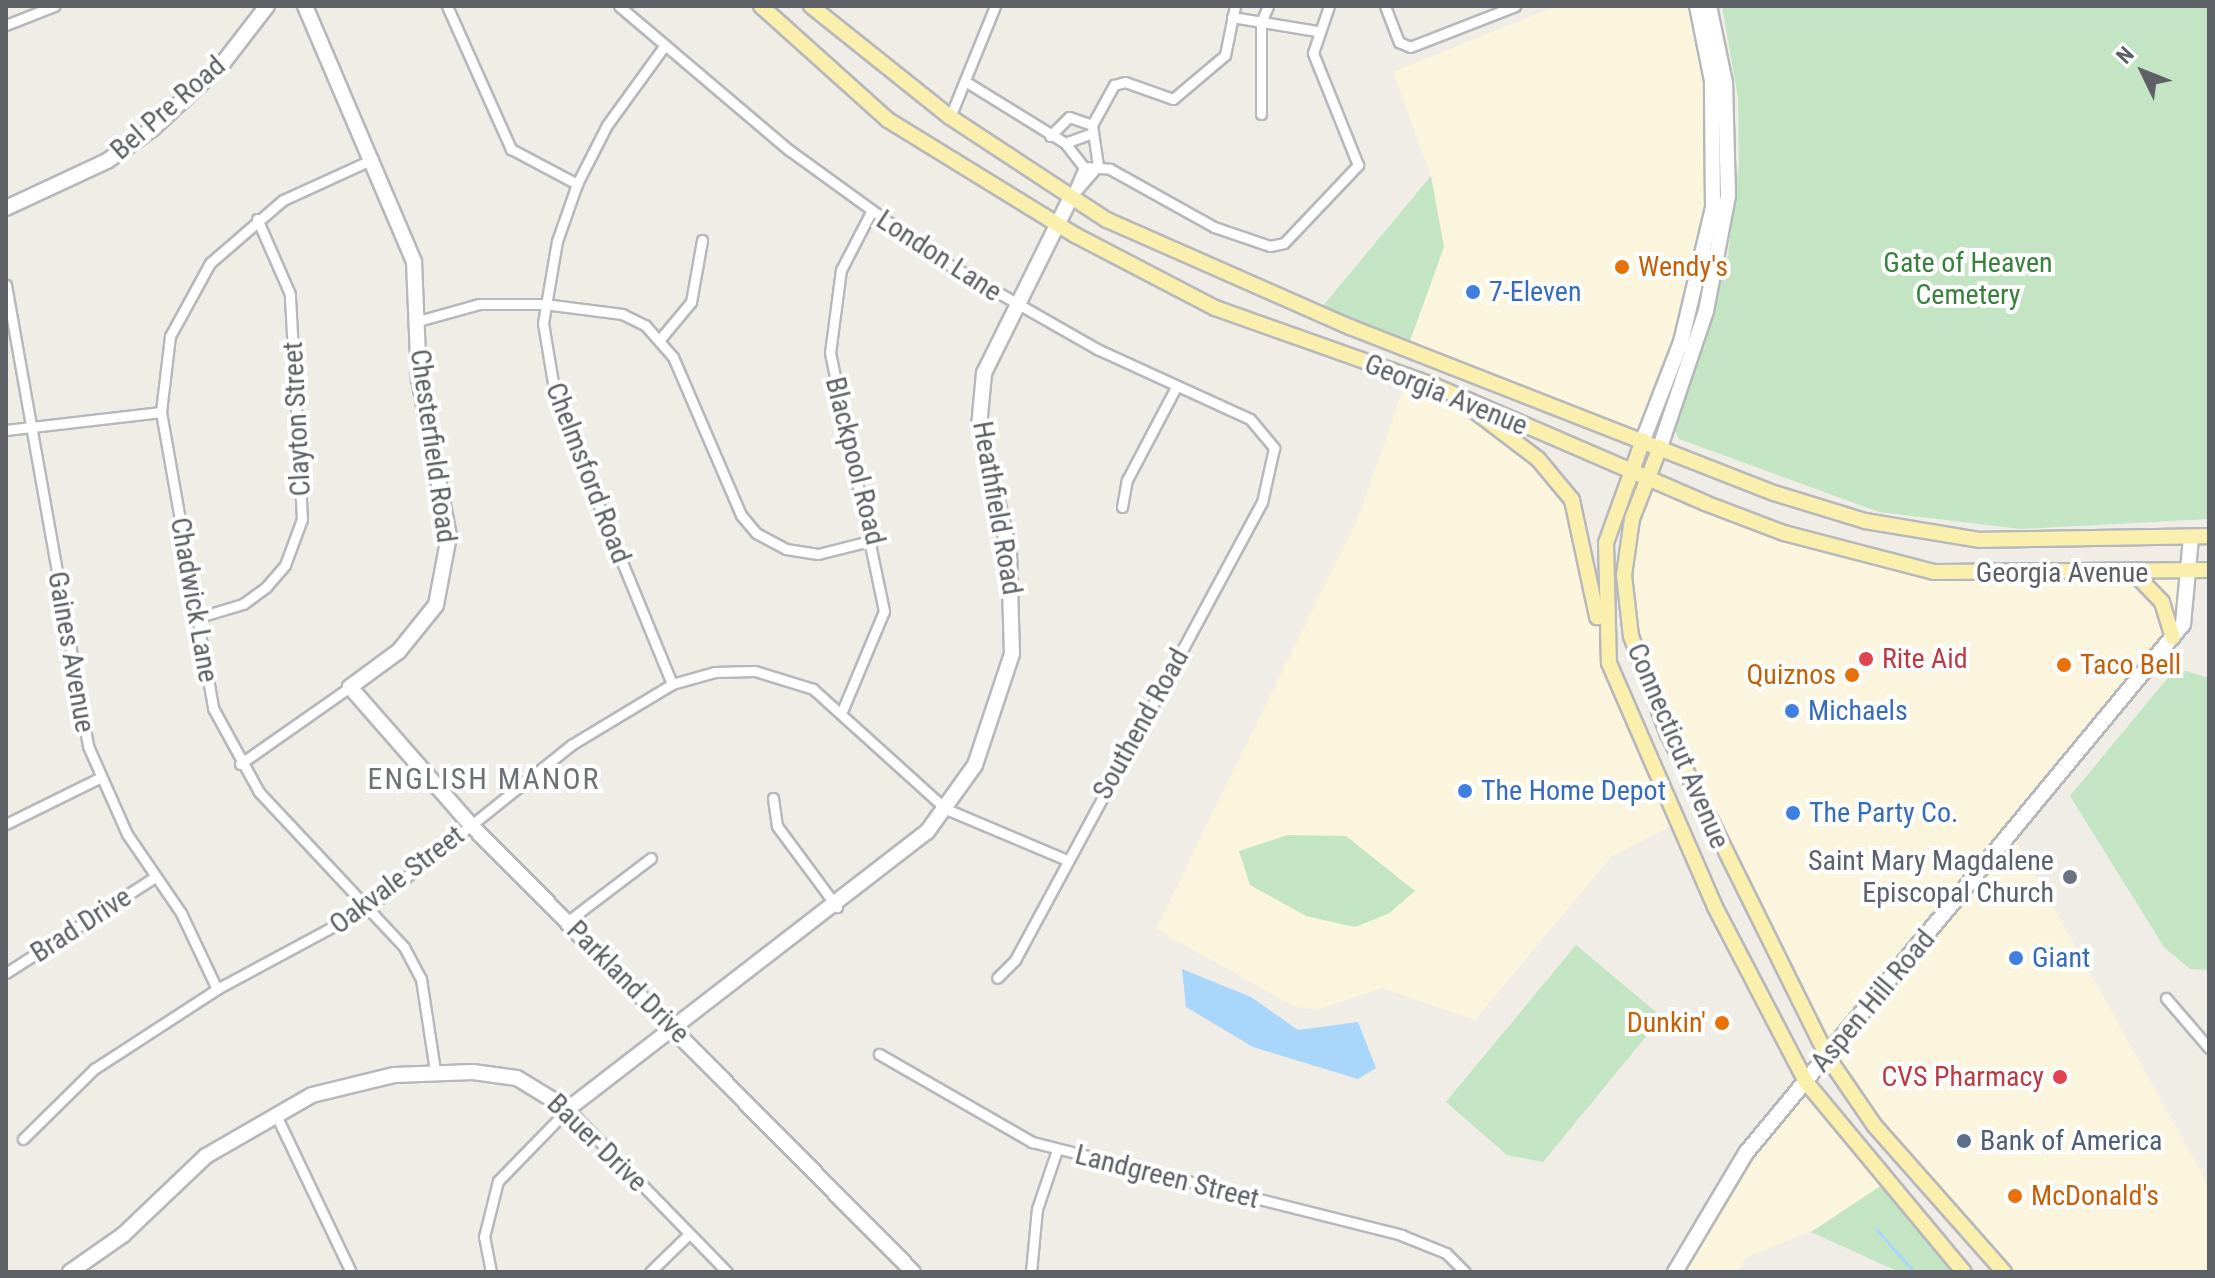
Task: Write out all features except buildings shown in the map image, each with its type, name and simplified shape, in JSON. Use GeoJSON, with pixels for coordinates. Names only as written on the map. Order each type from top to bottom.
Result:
{"type":"FeatureCollection","features":[{"type":"Feature","properties":{"kind":"main road","name":"Georgia Avenue"},"geometry":{"type":"LineString","coordinates":[[761,6],[888,120],[1057,226],[1215,308],[1454,395],[1646,478],[1784,533],[1934,572],[2135,574],[2209,570]]}},
{"type":"Feature","properties":{"kind":"main road","name":"Georgia Avenue"},"geometry":{"type":"LineString","coordinates":[[811,6],[950,117],[1071,197],[1216,271],[1660,447],[1865,521],[2035,543],[2209,536]]}},
{"type":"Feature","properties":{"kind":"main road"},"geometry":{"type":"LineString","coordinates":[[1454,395],[1538,459],[1572,500],[1609,663]]}},
{"type":"Feature","properties":{"kind":"main road","name":"Connecticut Avenue"},"geometry":{"type":"LineString","coordinates":[[1643,440],[1628,470],[1606,543],[1609,663],[1715,907],[1806,1082],[1964,1272]]}},
{"type":"Feature","properties":{"kind":"main road","name":"Connecticut Avenue"},"geometry":{"type":"LineString","coordinates":[[1660,447],[1646,478],[1624,575],[1635,648],[1718,844],[1827,1056],[1874,1125],[2004,1272]]}},
{"type":"Feature","properties":{"kind":"main road"},"geometry":{"type":"LineString","coordinates":[[2135,574],[2162,602],[2173,637]]}},
{"type":"Feature","properties":{"kind":"street"},"geometry":{"type":"LineString","coordinates":[[6,25],[54,6]]}},
{"type":"Feature","properties":{"kind":"street","name":"Bel Pre Road"},"geometry":{"type":"LineString","coordinates":[[6,208],[107,161],[152,129],[223,63],[267,6]]}},
{"type":"Feature","properties":{"kind":"street","name":"Chesterfield Road"},"geometry":{"type":"LineString","coordinates":[[240,764],[350,687],[416,635],[448,568],[445,508],[419,379],[414,262],[373,159],[305,6]]}},
{"type":"Feature","properties":{"kind":"street"},"geometry":{"type":"LineString","coordinates":[[447,6],[511,149],[577,184]]}},
{"type":"Feature","properties":{"kind":"street","name":"London Lane"},"geometry":{"type":"LineString","coordinates":[[619,6],[871,212],[1017,306],[1176,387],[1250,419],[1268,434],[1275,464]]}},
{"type":"Feature","properties":{"kind":"street"},"geometry":{"type":"LineString","coordinates":[[950,117],[968,83],[995,6]]}},
{"type":"Feature","properties":{"kind":"street"},"geometry":{"type":"LineString","coordinates":[[1065,143],[1092,129],[1121,81],[1166,100],[1186,90],[1225,55],[1235,6]]}},
{"type":"Feature","properties":{"kind":"street"},"geometry":{"type":"LineString","coordinates":[[1261,114],[1261,22],[1268,6]]}},
{"type":"Feature","properties":{"kind":"street"},"geometry":{"type":"LineString","coordinates":[[1084,167],[1098,166],[1214,227],[1270,246],[1284,243],[1358,165],[1313,53],[1317,31],[1329,6]]}},
{"type":"Feature","properties":{"kind":"street"},"geometry":{"type":"LineString","coordinates":[[1385,6],[1399,42],[1410,47],[1515,6]]}},
{"type":"Feature","properties":{"kind":"street","name":"Connecticut Avenue"},"geometry":{"type":"LineString","coordinates":[[1643,440],[1681,342],[1713,208],[1712,81],[1697,6]]}},
{"type":"Feature","properties":{"kind":"street","name":"Connecticut Avenue"},"geometry":{"type":"LineString","coordinates":[[1660,447],[1706,311],[1728,196],[1725,83],[1709,6]]}},
{"type":"Feature","properties":{"kind":"street"},"geometry":{"type":"LineString","coordinates":[[1232,17],[1317,31]]}},
{"type":"Feature","properties":{"kind":"street","name":"Chelmsford Road"},"geometry":{"type":"LineString","coordinates":[[665,45],[607,125],[577,184],[544,304],[545,358],[556,401],[672,684]]}},
{"type":"Feature","properties":{"kind":"street"},"geometry":{"type":"LineString","coordinates":[[968,83],[1065,143],[1084,167]]}},
{"type":"Feature","properties":{"kind":"street"},"geometry":{"type":"LineString","coordinates":[[1050,136],[1069,117],[1092,129]]}},
{"type":"Feature","properties":{"kind":"street"},"geometry":{"type":"LineString","coordinates":[[1092,129],[1098,166]]}},
{"type":"Feature","properties":{"kind":"street","name":"Chadwick Lane"},"geometry":{"type":"LineString","coordinates":[[373,159],[257,219],[210,263],[180,308],[164,360],[161,412],[213,708],[240,764],[369,907],[421,979],[435,1071]]}},
{"type":"Feature","properties":{"kind":"street"},"geometry":{"type":"LineString","coordinates":[[1071,197],[1098,166]]}},
{"type":"Feature","properties":{"kind":"street"},"geometry":{"type":"LineString","coordinates":[[1071,197],[1084,167]]}},
{"type":"Feature","properties":{"kind":"street","name":"Heathfield Road"},"geometry":{"type":"LineString","coordinates":[[568,1109],[898,860],[946,809],[998,713],[1012,654],[1009,550],[979,401],[1017,306],[1071,197]]}},
{"type":"Feature","properties":{"kind":"street","name":"Blackpool Road"},"geometry":{"type":"LineString","coordinates":[[843,709],[884,611],[874,540],[830,353],[841,270],[871,212]]}},
{"type":"Feature","properties":{"kind":"street","name":"Clayton Street"},"geometry":{"type":"LineString","coordinates":[[196,618],[243,604],[266,587],[285,565],[302,519],[290,294],[257,219]]}},
{"type":"Feature","properties":{"kind":"street"},"geometry":{"type":"LineString","coordinates":[[661,338],[691,302],[702,240]]}},
{"type":"Feature","properties":{"kind":"street","name":"Gaines Avenue"},"geometry":{"type":"LineString","coordinates":[[6,285],[79,706],[99,778],[217,989]]}},
{"type":"Feature","properties":{"kind":"street"},"geometry":{"type":"LineString","coordinates":[[418,321],[479,304],[544,304],[622,314],[661,338],[741,515],[756,533],[786,549],[818,554],[874,540]]}},
{"type":"Feature","properties":{"kind":"street"},"geometry":{"type":"LineString","coordinates":[[1122,507],[1127,480],[1176,387]]}},
{"type":"Feature","properties":{"kind":"street"},"geometry":{"type":"LineString","coordinates":[[6,430],[161,412]]}},
{"type":"Feature","properties":{"kind":"street","name":"Southend Road"},"geometry":{"type":"LineString","coordinates":[[997,978],[1015,960],[1266,494],[1275,464]]}},
{"type":"Feature","properties":{"kind":"street","name":"Aspen Hill Road"},"geometry":{"type":"LineString","coordinates":[[1675,1272],[1711,1202],[1827,1056],[2173,637],[2189,606],[2191,537]]}},
{"type":"Feature","properties":{"kind":"street","name":"Oakvale Street"},"geometry":{"type":"LineString","coordinates":[[23,1139],[94,1069],[217,989],[369,907],[571,745],[672,684],[755,671],[795,681],[843,709],[946,809],[1067,860]]}},
{"type":"Feature","properties":{"kind":"street","name":"Parkland Drive"},"geometry":{"type":"LineString","coordinates":[[350,687],[470,824],[913,1272]]}},
{"type":"Feature","properties":{"kind":"street"},"geometry":{"type":"LineString","coordinates":[[6,824],[99,778]]}},
{"type":"Feature","properties":{"kind":"street"},"geometry":{"type":"LineString","coordinates":[[773,798],[777,826],[837,907]]}},
{"type":"Feature","properties":{"kind":"street"},"geometry":{"type":"LineString","coordinates":[[568,921],[651,858]]}},
{"type":"Feature","properties":{"kind":"street","name":"Brad Drive"},"geometry":{"type":"LineString","coordinates":[[6,973],[155,877]]}},
{"type":"Feature","properties":{"kind":"street"},"geometry":{"type":"LineString","coordinates":[[2166,998],[2209,1048]]}},
{"type":"Feature","properties":{"kind":"street","name":"Landgreen Street"},"geometry":{"type":"LineString","coordinates":[[879,1054],[989,1123],[1057,1150],[1422,1241],[1465,1272]]}},
{"type":"Feature","properties":{"kind":"street","name":"Bauer Drive"},"geometry":{"type":"LineString","coordinates":[[70,1272],[123,1235],[206,1156],[274,1112],[359,1080],[435,1071],[517,1078],[568,1109],[727,1272]]}},
{"type":"Feature","properties":{"kind":"street"},"geometry":{"type":"LineString","coordinates":[[491,1272],[484,1237],[498,1181],[568,1109]]}},
{"type":"Feature","properties":{"kind":"street"},"geometry":{"type":"LineString","coordinates":[[274,1112],[351,1272]]}},
{"type":"Feature","properties":{"kind":"street"},"geometry":{"type":"LineString","coordinates":[[1031,1272],[1037,1209],[1057,1150]]}},
{"type":"Feature","properties":{"kind":"street"},"geometry":{"type":"LineString","coordinates":[[650,1272],[689,1234]]}},
{"type":"Feature","properties":{"kind":"shaded area"},"geometry":{"type":"Polygon","coordinates":[[[1556,6],[1697,6],[1710,66],[1707,249],[1643,440],[1407,349],[1444,247],[1431,176],[1393,72],[1556,6]]]}},
{"type":"Feature","properties":{"kind":"shaded area"},"geometry":{"type":"Polygon","coordinates":[[[1407,378],[1454,395],[1565,489],[1602,642],[1677,823],[1612,856],[1475,1020],[1382,988],[1316,1010],[1295,1007],[1156,929],[1360,513],[1407,378]]]}},
{"type":"Feature","properties":{"kind":"shaded area"},"geometry":{"type":"Polygon","coordinates":[[[1646,478],[1934,572],[2192,571],[2189,606],[2012,834],[2209,1186],[2209,1272],[2004,1272],[1856,1102],[1648,685],[1624,575],[1646,478]]]}},
{"type":"Feature","properties":{"kind":"shaded area"},"geometry":{"type":"Polygon","coordinates":[[[1806,1082],[1885,1183],[1826,1225],[1747,1257],[1737,1272],[1675,1272],[1691,1238],[1806,1082]]]}},
{"type":"Feature","properties":{"kind":"green space","name":"Gate of Heaven Cemetery"},"geometry":{"type":"Polygon","coordinates":[[[1722,6],[2209,6],[2209,519],[2021,529],[1879,512],[1679,439],[1674,427],[1728,255],[1739,163],[1738,98],[1722,6]]]}},
{"type":"Feature","properties":{"kind":"green space"},"geometry":{"type":"Polygon","coordinates":[[[1431,176],[1444,247],[1407,349],[1317,313],[1431,176]]]}},
{"type":"Feature","properties":{"kind":"green space"},"geometry":{"type":"Polygon","coordinates":[[[2176,668],[2209,678],[2209,970],[2190,969],[2164,947],[2070,796],[2176,668]]]}},
{"type":"Feature","properties":{"kind":"green space"},"geometry":{"type":"Polygon","coordinates":[[[1288,835],[1346,836],[1415,891],[1388,914],[1355,927],[1306,916],[1250,885],[1239,851],[1288,835]]]}},
{"type":"Feature","properties":{"kind":"green space"},"geometry":{"type":"Polygon","coordinates":[[[1576,945],[1662,1017],[1543,1162],[1507,1155],[1446,1102],[1576,945]]]}},
{"type":"Feature","properties":{"kind":"green space"},"geometry":{"type":"Polygon","coordinates":[[[1885,1183],[1964,1272],[1899,1272],[1811,1232],[1885,1183]]]}},
{"type":"Feature","properties":{"kind":"water"},"geometry":{"type":"Polygon","coordinates":[[[1182,969],[1251,997],[1298,1030],[1358,1022],[1376,1068],[1358,1079],[1253,1047],[1186,1007],[1182,969]]]}},
{"type":"Feature","properties":{"kind":"waterway"},"geometry":{"type":"LineString","coordinates":[[1877,1230],[1914,1272]]}},
{"type":"Feature","properties":{"kind":"place","name":"Wendy's"},"geometry":{"type":"Point","coordinates":[1622,267]}},
{"type":"Feature","properties":{"kind":"place","name":"7-Eleven"},"geometry":{"type":"Point","coordinates":[1473,292]}},
{"type":"Feature","properties":{"kind":"place","name":"Rite Aid"},"geometry":{"type":"Point","coordinates":[1866,659]}},
{"type":"Feature","properties":{"kind":"place","name":"Taco Bell"},"geometry":{"type":"Point","coordinates":[2064,665]}},
{"type":"Feature","properties":{"kind":"place","name":"Quiznos"},"geometry":{"type":"Point","coordinates":[1852,675]}},
{"type":"Feature","properties":{"kind":"place","name":"Michaels"},"geometry":{"type":"Point","coordinates":[1792,711]}},
{"type":"Feature","properties":{"kind":"place","name":"The Home Depot"},"geometry":{"type":"Point","coordinates":[1465,791]}},
{"type":"Feature","properties":{"kind":"place","name":"The Party Co."},"geometry":{"type":"Point","coordinates":[1793,813]}},
{"type":"Feature","properties":{"kind":"place","name":"Saint Mary Magdalene Episcopal Church"},"geometry":{"type":"Point","coordinates":[2070,877]}},
{"type":"Feature","properties":{"kind":"place","name":"Giant"},"geometry":{"type":"Point","coordinates":[2016,958]}},
{"type":"Feature","properties":{"kind":"place","name":"Dunkin'"},"geometry":{"type":"Point","coordinates":[1722,1023]}},
{"type":"Feature","properties":{"kind":"place","name":"CVS Pharmacy"},"geometry":{"type":"Point","coordinates":[2060,1077]}},
{"type":"Feature","properties":{"kind":"place","name":"Bank of America"},"geometry":{"type":"Point","coordinates":[1964,1141]}},
{"type":"Feature","properties":{"kind":"place","name":"McDonald's"},"geometry":{"type":"Point","coordinates":[2015,1196]}},
{"type":"Feature","properties":{"kind":"district","name":"ENGLISH MANOR"},"geometry":{"type":"Point","coordinates":[484,779]}}]}
